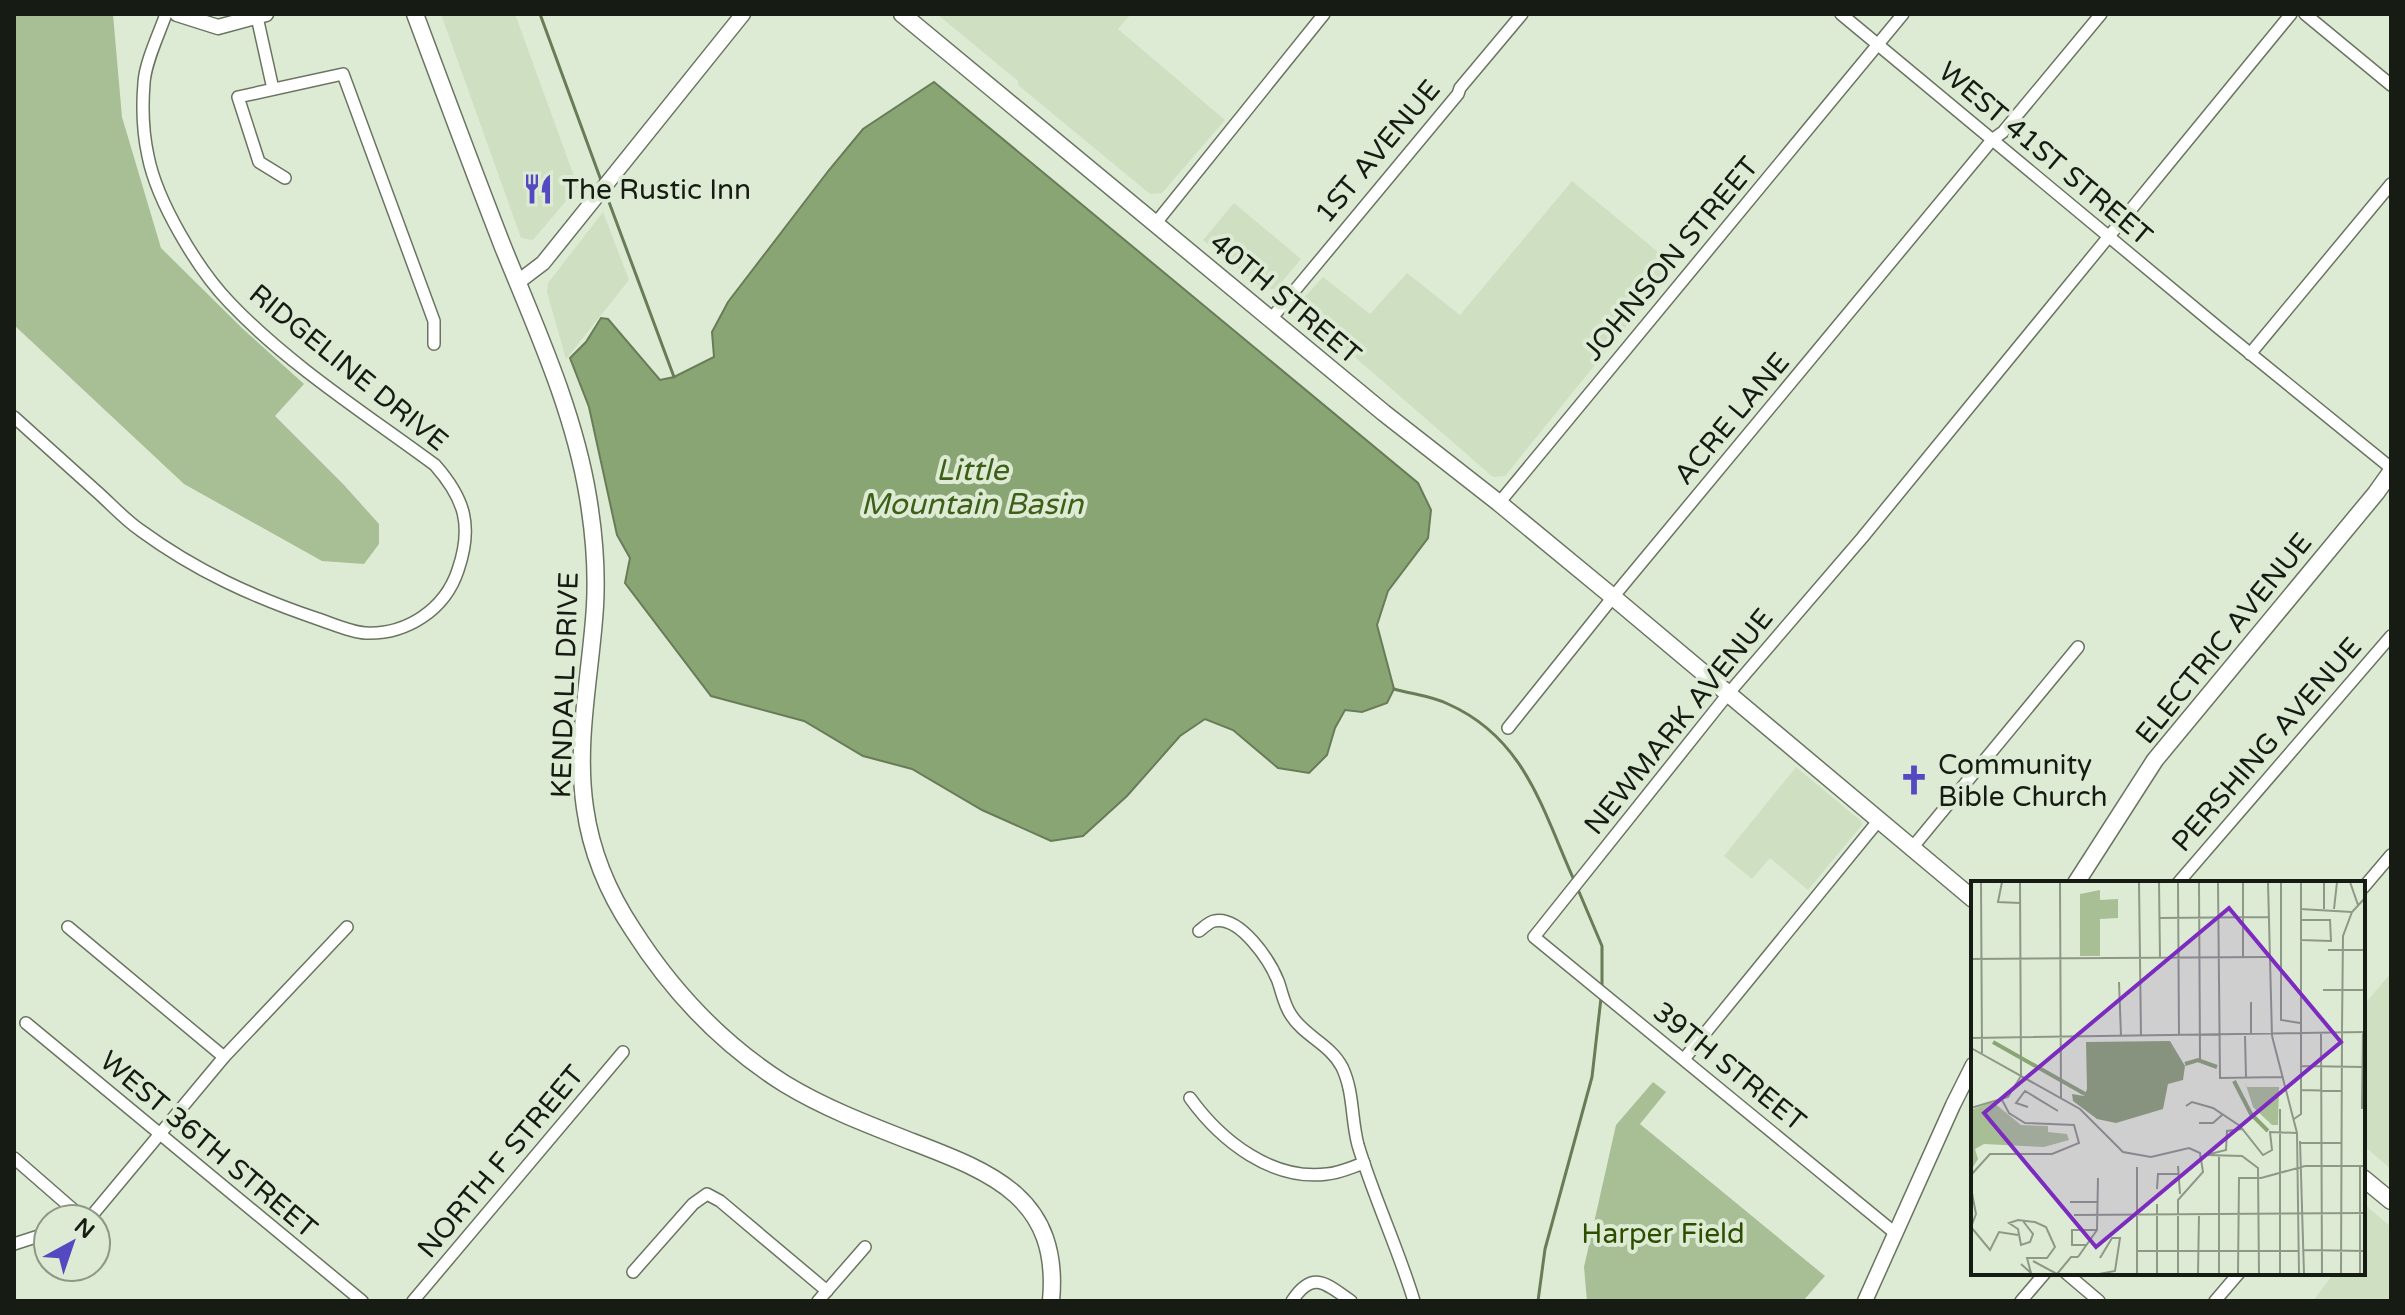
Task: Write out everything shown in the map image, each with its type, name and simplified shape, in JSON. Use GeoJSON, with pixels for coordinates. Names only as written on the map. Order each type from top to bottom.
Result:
{"type":"FeatureCollection","features":[{"type":"Feature","properties":{"kind":"main road","name":"KENDALL DRIVE"},"geometry":{"type":"LineString","coordinates":[[415,14],[570,425],[588,497],[595,603],[582,780],[592,843],[614,897],[630,927],[668,980],[694,1009],[751,1059],[784,1083],[823,1105],[974,1167],[998,1180],[1016,1195],[1035,1216],[1049,1247],[1051,1301]]}},
{"type":"Feature","properties":{"kind":"main road","name":"40TH STREET"},"geometry":{"type":"LineString","coordinates":[[902,14],[1384,413],[1639,618],[1971,897]]}},
{"type":"Feature","properties":{"kind":"main road","name":"ELECTRIC AVENUE"},"geometry":{"type":"LineString","coordinates":[[2077,881],[2155,760],[2376,493],[2391,470]]}},
{"type":"Feature","properties":{"kind":"main road"},"geometry":{"type":"LineString","coordinates":[[2365,1180],[2391,1201]]}},
{"type":"Feature","properties":{"kind":"street","name":"RIDGELINE DRIVE"},"geometry":{"type":"LineString","coordinates":[[14,417],[137,528],[192,566],[246,592],[303,614],[361,633],[404,629],[439,603],[454,582],[464,553],[466,529],[463,508],[452,485],[435,465],[276,347],[229,302],[193,253],[166,207],[148,158],[143,118],[144,80],[166,14]]}},
{"type":"Feature","properties":{"kind":"street"},"geometry":{"type":"LineString","coordinates":[[177,14],[218,27],[261,16],[273,89]]}},
{"type":"Feature","properties":{"kind":"street"},"geometry":{"type":"LineString","coordinates":[[518,282],[543,263],[743,14]]}},
{"type":"Feature","properties":{"kind":"street"},"geometry":{"type":"LineString","coordinates":[[1155,224],[1324,14]]}},
{"type":"Feature","properties":{"kind":"street","name":"1ST AVENUE"},"geometry":{"type":"LineString","coordinates":[[1271,319],[1522,14]]}},
{"type":"Feature","properties":{"kind":"street","name":"WEST 41ST STREET"},"geometry":{"type":"LineString","coordinates":[[1841,14],[2391,470]]}},
{"type":"Feature","properties":{"kind":"street","name":"JOHNSON STREET"},"geometry":{"type":"LineString","coordinates":[[1499,503],[1903,14]]}},
{"type":"Feature","properties":{"kind":"street","name":"ACRE LANE"},"geometry":{"type":"LineString","coordinates":[[1508,728],[1992,140],[2003,132],[2101,14]]}},
{"type":"Feature","properties":{"kind":"street","name":"NEWMARK AVENUE"},"geometry":{"type":"LineString","coordinates":[[1534,937],[1728,694],[1862,538],[2291,14]]}},
{"type":"Feature","properties":{"kind":"street"},"geometry":{"type":"LineString","coordinates":[[2305,14],[2391,85]]}},
{"type":"Feature","properties":{"kind":"street"},"geometry":{"type":"LineString","coordinates":[[285,178],[259,162],[238,97],[343,74],[434,321],[434,344]]}},
{"type":"Feature","properties":{"kind":"street"},"geometry":{"type":"LineString","coordinates":[[2250,354],[2391,184]]}},
{"type":"Feature","properties":{"kind":"street","name":"PERSHING AVENUE"},"geometry":{"type":"LineString","coordinates":[[2180,881],[2391,636]]}},
{"type":"Feature","properties":{"kind":"street"},"geometry":{"type":"LineString","coordinates":[[1912,848],[2078,647]]}},
{"type":"Feature","properties":{"kind":"street"},"geometry":{"type":"LineString","coordinates":[[1684,1059],[1879,820]]}},
{"type":"Feature","properties":{"kind":"street"},"geometry":{"type":"LineString","coordinates":[[2365,886],[2391,855]]}},
{"type":"Feature","properties":{"kind":"street"},"geometry":{"type":"LineString","coordinates":[[1199,931],[1214,921],[1229,923],[1246,935],[1265,955],[1292,1017],[1330,1051],[1342,1068],[1351,1096],[1353,1123],[1364,1163],[1414,1301]]}},
{"type":"Feature","properties":{"kind":"street"},"geometry":{"type":"LineString","coordinates":[[68,927],[224,1057]]}},
{"type":"Feature","properties":{"kind":"street"},"geometry":{"type":"LineString","coordinates":[[101,1203],[224,1057],[347,927]]}},
{"type":"Feature","properties":{"kind":"street","name":"39TH STREET"},"geometry":{"type":"LineString","coordinates":[[1534,937],[1895,1233]]}},
{"type":"Feature","properties":{"kind":"street","name":"WEST 36TH STREET"},"geometry":{"type":"LineString","coordinates":[[26,1023],[362,1301]]}},
{"type":"Feature","properties":{"kind":"street","name":"NORTH F STREET"},"geometry":{"type":"LineString","coordinates":[[413,1301],[623,1052]]}},
{"type":"Feature","properties":{"kind":"street"},"geometry":{"type":"LineString","coordinates":[[1865,1301],[1971,1069]]}},
{"type":"Feature","properties":{"kind":"street"},"geometry":{"type":"LineString","coordinates":[[1190,1098],[1204,1116],[1241,1150],[1273,1166],[1293,1173],[1316,1175],[1330,1174],[1364,1163]]}},
{"type":"Feature","properties":{"kind":"street"},"geometry":{"type":"LineString","coordinates":[[14,1158],[68,1203]]}},
{"type":"Feature","properties":{"kind":"street"},"geometry":{"type":"LineString","coordinates":[[633,1272],[693,1204],[707,1194],[720,1201],[827,1291]]}},
{"type":"Feature","properties":{"kind":"street"},"geometry":{"type":"LineString","coordinates":[[818,1301],[865,1247]]}},
{"type":"Feature","properties":{"kind":"street"},"geometry":{"type":"LineString","coordinates":[[2021,1301],[2043,1275]]}},
{"type":"Feature","properties":{"kind":"street"},"geometry":{"type":"LineString","coordinates":[[2068,1275],[2099,1301]]}},
{"type":"Feature","properties":{"kind":"street"},"geometry":{"type":"LineString","coordinates":[[2215,1301],[2237,1275]]}},
{"type":"Feature","properties":{"kind":"street"},"geometry":{"type":"LineString","coordinates":[[1292,1301],[1306,1284],[1315,1281],[1351,1301]]}},
{"type":"Feature","properties":{"kind":"shaded area"},"geometry":{"type":"Polygon","coordinates":[[[441,14],[515,14],[578,187],[533,240],[521,238],[441,14]]]}},
{"type":"Feature","properties":{"kind":"shaded area"},"geometry":{"type":"Polygon","coordinates":[[[932,14],[1131,14],[1118,29],[1225,120],[1162,193],[1150,194],[1018,85],[1018,81],[938,15],[932,14]]]}},
{"type":"Feature","properties":{"kind":"shaded area"},"geometry":{"type":"Polygon","coordinates":[[[1572,181],[1675,266],[1505,476],[1493,477],[1304,313],[1299,303],[1323,277],[1370,314],[1407,273],[1460,315],[1572,181]]]}},
{"type":"Feature","properties":{"kind":"shaded area"},"geometry":{"type":"Polygon","coordinates":[[[1234,203],[1301,259],[1276,289],[1263,289],[1203,240],[1234,203]]]}},
{"type":"Feature","properties":{"kind":"shaded area"},"geometry":{"type":"Polygon","coordinates":[[[603,212],[629,280],[566,359],[547,292],[548,283],[603,212]]]}},
{"type":"Feature","properties":{"kind":"shaded area"},"geometry":{"type":"Polygon","coordinates":[[[1796,767],[1862,825],[1808,890],[1770,858],[1752,879],[1724,856],[1796,767]]]}},
{"type":"Feature","properties":{"kind":"shaded area"},"geometry":{"type":"Polygon","coordinates":[[[2391,973],[2391,1169],[2365,1147],[2365,1004],[2391,973]]]}},
{"type":"Feature","properties":{"kind":"shaded area"},"geometry":{"type":"Polygon","coordinates":[[[2365,1205],[2391,1227],[2391,1301],[2313,1301],[2332,1275],[2365,1275],[2365,1205]]]}},
{"type":"Feature","properties":{"kind":"green space"},"geometry":{"type":"Polygon","coordinates":[[[14,14],[113,14],[122,117],[161,248],[304,384],[275,416],[379,524],[379,544],[364,564],[322,561],[184,484],[14,325],[14,14]]]}},
{"type":"Feature","properties":{"kind":"green space","name":"Harper Field"},"geometry":{"type":"Polygon","coordinates":[[[1653,1082],[1666,1092],[1640,1124],[1825,1276],[1803,1301],[1587,1301],[1584,1267],[1616,1125],[1653,1082]]]}},
{"type":"Feature","properties":{"kind":"water","name":"Little Mountain Basin"},"geometry":{"type":"Polygon","coordinates":[[[934,82],[1418,483],[1431,510],[1428,538],[1388,591],[1377,625],[1394,689],[1387,703],[1362,712],[1345,710],[1335,728],[1327,755],[1309,773],[1278,768],[1233,730],[1205,719],[1180,736],[1127,796],[1083,836],[1051,841],[982,810],[912,769],[863,756],[804,721],[711,696],[625,583],[630,558],[617,535],[589,407],[570,358],[586,342],[601,318],[608,319],[660,380],[674,377],[714,357],[712,332],[728,302],[829,170],[863,129],[934,82]]]}},
{"type":"Feature","properties":{"kind":"waterway"},"geometry":{"type":"LineString","coordinates":[[540,14],[602,183]]}},
{"type":"Feature","properties":{"kind":"waterway"},"geometry":{"type":"LineString","coordinates":[[606,194],[674,377]]}},
{"type":"Feature","properties":{"kind":"waterway"},"geometry":{"type":"LineString","coordinates":[[1394,689],[1448,704],[1474,718],[1496,736],[1528,778],[1574,880]]}},
{"type":"Feature","properties":{"kind":"waterway"},"geometry":{"type":"LineString","coordinates":[[1577,887],[1602,946],[1602,987]]}},
{"type":"Feature","properties":{"kind":"waterway"},"geometry":{"type":"LineString","coordinates":[[1538,1301],[1545,1249],[1592,1077],[1601,998]]}},
{"type":"Feature","properties":{"kind":"place","name":"The Rustic Inn"},"geometry":{"type":"Point","coordinates":[538,189]}},
{"type":"Feature","properties":{"kind":"place","name":"Community Bible Church"},"geometry":{"type":"Point","coordinates":[1914,780]}}]}
